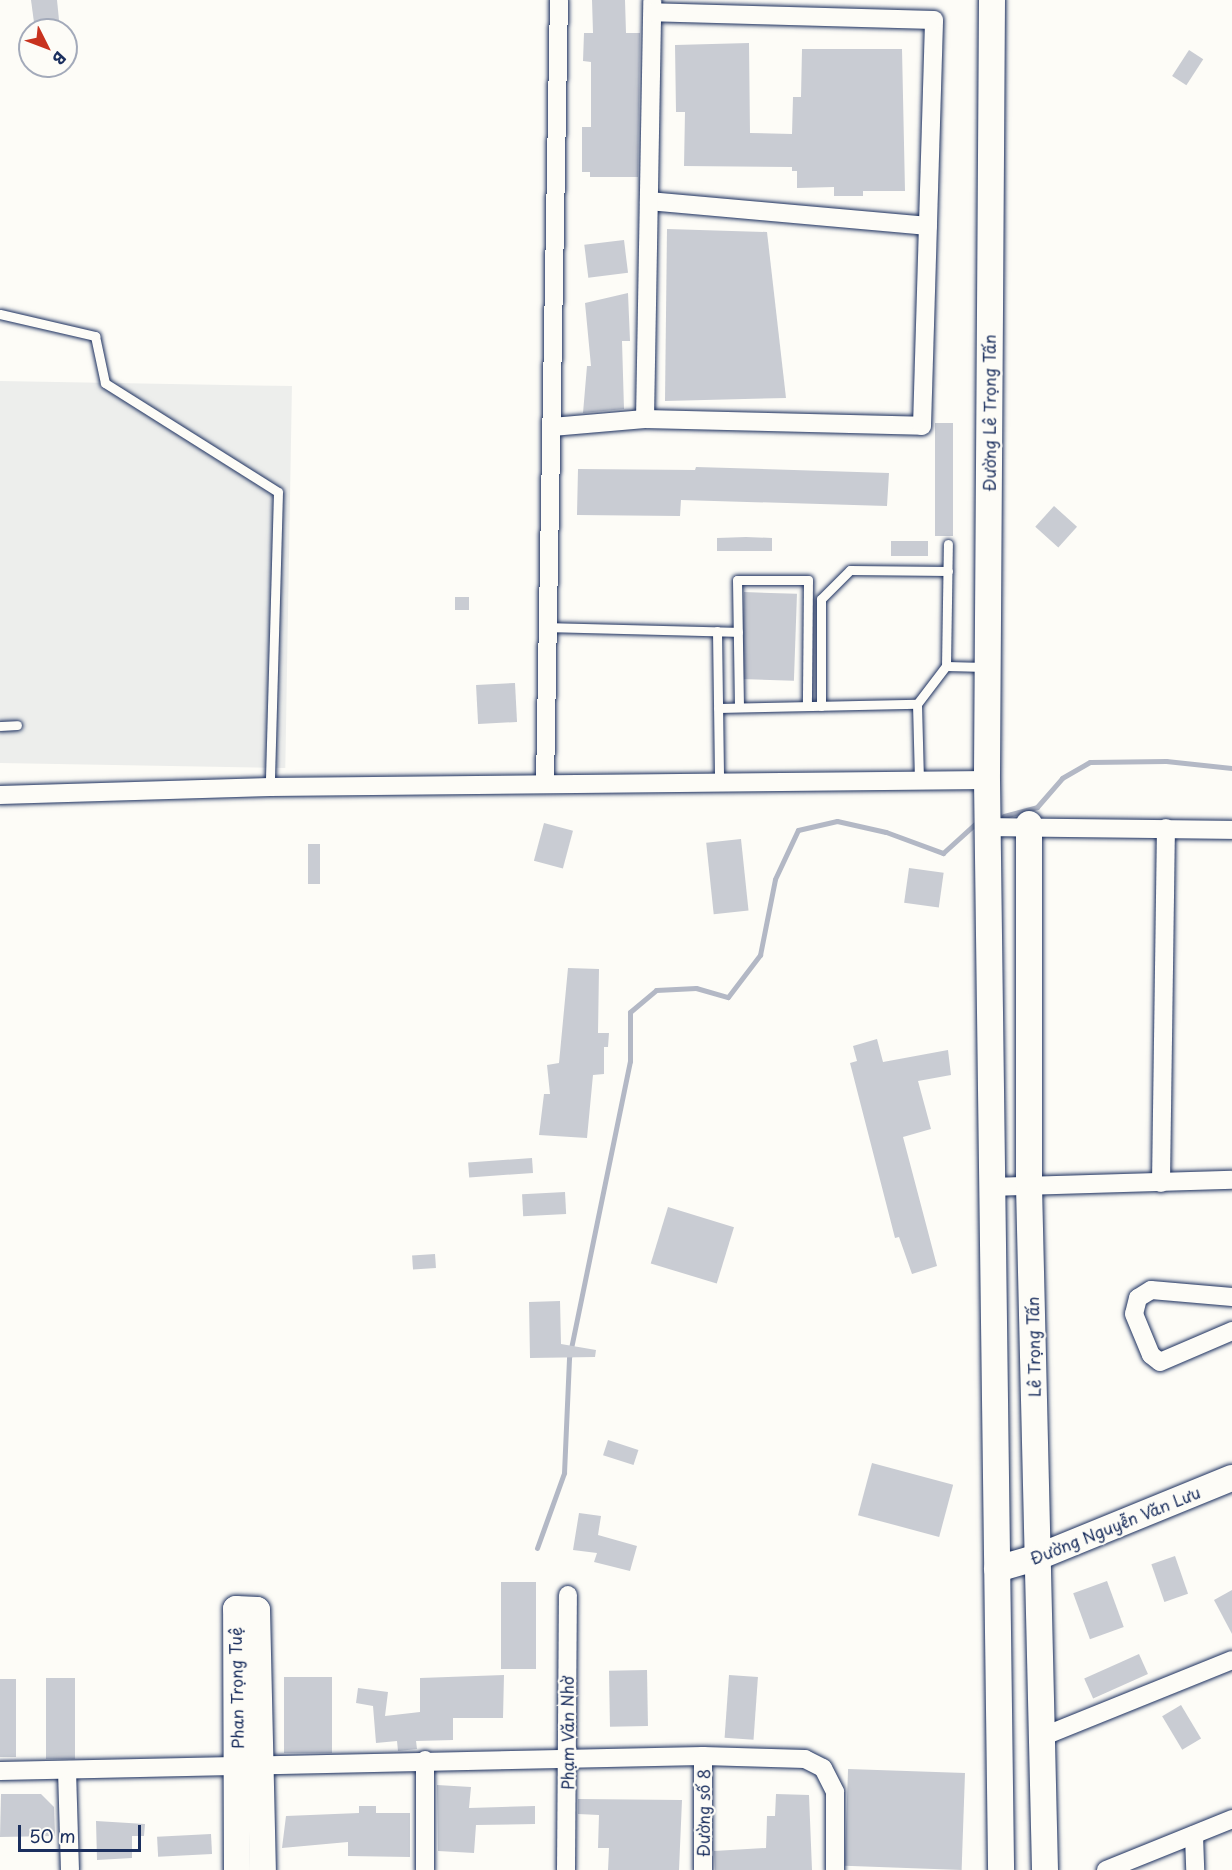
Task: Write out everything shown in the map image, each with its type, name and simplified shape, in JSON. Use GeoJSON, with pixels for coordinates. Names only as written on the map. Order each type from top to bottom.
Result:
{"type":"FeatureCollection","features":[{"type":"Feature","properties":{"kind":"street"},"geometry":{"type":"LineString","coordinates":[[545,784],[559,0]]}},
{"type":"Feature","properties":{"kind":"street","name":"Đường Lê Trọng Tấn"},"geometry":{"type":"LineString","coordinates":[[990,827],[987,780],[992,0]]}},
{"type":"Feature","properties":{"kind":"street"},"geometry":{"type":"LineString","coordinates":[[552,427],[645,419],[922,426],[934,20],[652,6],[645,419]]}},
{"type":"Feature","properties":{"kind":"street"},"geometry":{"type":"LineString","coordinates":[[649,201],[928,226]]}},
{"type":"Feature","properties":{"kind":"street"},"geometry":{"type":"LineString","coordinates":[[0,795],[270,787],[987,780]]}},
{"type":"Feature","properties":{"kind":"street"},"geometry":{"type":"LineString","coordinates":[[1001,1870],[990,1187],[990,827],[1029,824],[1232,830]]}},
{"type":"Feature","properties":{"kind":"street","name":"Lê Trọng Tấn"},"geometry":{"type":"LineString","coordinates":[[1029,824],[1029,1186],[1044,1736],[1045,1870]]}},
{"type":"Feature","properties":{"kind":"street"},"geometry":{"type":"LineString","coordinates":[[1161,1183],[1166,828]]}},
{"type":"Feature","properties":{"kind":"street"},"geometry":{"type":"LineString","coordinates":[[990,1187],[1232,1180]]}},
{"type":"Feature","properties":{"kind":"street"},"geometry":{"type":"LineString","coordinates":[[1232,1297],[1151,1290],[1138,1298],[1134,1314],[1151,1356],[1160,1362],[1232,1331]]}},
{"type":"Feature","properties":{"kind":"street","name":"Đường Nguyễn Văn Lưu"},"geometry":{"type":"LineString","coordinates":[[997,1569],[1038,1557],[1232,1478]]}},
{"type":"Feature","properties":{"kind":"street","name":"Phạm Văn Nhờ"},"geometry":{"type":"LineString","coordinates":[[566,1870],[568,1595]]}},
{"type":"Feature","properties":{"kind":"street","name":"Phan Trọng Tuệ"},"geometry":{"type":"LineString","coordinates":[[237,1870],[249,1765],[257,1610],[236,1609],[249,1765],[262,1870]]}},
{"type":"Feature","properties":{"kind":"street"},"geometry":{"type":"LineString","coordinates":[[1044,1736],[1232,1660]]}},
{"type":"Feature","properties":{"kind":"street"},"geometry":{"type":"LineString","coordinates":[[0,1771],[425,1760],[703,1756],[805,1759],[823,1768],[835,1792],[835,1870]]}},
{"type":"Feature","properties":{"kind":"street","name":"Đường số 8"},"geometry":{"type":"LineString","coordinates":[[703,1756],[703,1870]]}},
{"type":"Feature","properties":{"kind":"street"},"geometry":{"type":"LineString","coordinates":[[425,1760],[425,1870]]}},
{"type":"Feature","properties":{"kind":"street"},"geometry":{"type":"LineString","coordinates":[[67,1770],[70,1870]]}},
{"type":"Feature","properties":{"kind":"street"},"geometry":{"type":"LineString","coordinates":[[1106,1870],[1232,1819]]}},
{"type":"Feature","properties":{"kind":"street"},"geometry":{"type":"LineString","coordinates":[[1194,1835],[1195,1870]]}},
{"type":"Feature","properties":{"kind":"lane"},"geometry":{"type":"LineString","coordinates":[[0,314],[95,336],[105,383],[278,492],[270,787]]}},
{"type":"Feature","properties":{"kind":"lane"},"geometry":{"type":"LineString","coordinates":[[919,780],[917,704],[946,666],[948,544]]}},
{"type":"Feature","properties":{"kind":"lane"},"geometry":{"type":"LineString","coordinates":[[821,706],[821,599],[850,570],[948,571]]}},
{"type":"Feature","properties":{"kind":"lane"},"geometry":{"type":"LineString","coordinates":[[740,707],[737,580],[808,580],[807,706]]}},
{"type":"Feature","properties":{"kind":"lane"},"geometry":{"type":"LineString","coordinates":[[548,627],[738,632]]}},
{"type":"Feature","properties":{"kind":"lane"},"geometry":{"type":"LineString","coordinates":[[717,631],[719,782]]}},
{"type":"Feature","properties":{"kind":"lane"},"geometry":{"type":"LineString","coordinates":[[946,666],[988,667]]}},
{"type":"Feature","properties":{"kind":"lane"},"geometry":{"type":"LineString","coordinates":[[718,708],[917,704]]}},
{"type":"Feature","properties":{"kind":"lane"},"geometry":{"type":"LineString","coordinates":[[0,726],[17,725]]}},
{"type":"Feature","properties":{"kind":"shaded area"},"geometry":{"type":"Polygon","coordinates":[[[0,381],[292,386],[285,768],[0,763],[0,381]]]}},
{"type":"Feature","properties":{"kind":"building"},"geometry":{"type":"Polygon","coordinates":[[[31,0],[57,0],[59,18],[33,18],[31,0]]]}},
{"type":"Feature","properties":{"kind":"building"},"geometry":{"type":"Polygon","coordinates":[[[592,0],[625,0],[626,33],[640,33],[638,177],[590,177],[590,172],[582,172],[582,127],[591,127],[591,62],[583,61],[584,33],[593,33],[592,0]]]}},
{"type":"Feature","properties":{"kind":"building"},"geometry":{"type":"Polygon","coordinates":[[[749,43],[750,133],[792,134],[793,97],[801,97],[802,49],[902,49],[905,191],[863,191],[863,196],[834,196],[834,187],[797,188],[797,171],[792,171],[792,167],[684,166],[685,112],[676,112],[675,45],[749,43]]]}},
{"type":"Feature","properties":{"kind":"building"},"geometry":{"type":"Polygon","coordinates":[[[1189,50],[1203,59],[1186,85],[1172,76],[1189,50]]]}},
{"type":"Feature","properties":{"kind":"building"},"geometry":{"type":"Polygon","coordinates":[[[667,229],[767,232],[786,398],[665,401],[667,229]]]}},
{"type":"Feature","properties":{"kind":"building"},"geometry":{"type":"Polygon","coordinates":[[[624,240],[628,273],[588,278],[584,245],[624,240]]]}},
{"type":"Feature","properties":{"kind":"building"},"geometry":{"type":"Polygon","coordinates":[[[628,293],[630,341],[622,341],[624,409],[583,413],[587,366],[591,366],[585,303],[628,293]]]}},
{"type":"Feature","properties":{"kind":"building"},"geometry":{"type":"Polygon","coordinates":[[[935,423],[953,423],[953,536],[935,536],[935,423]]]}},
{"type":"Feature","properties":{"kind":"building"},"geometry":{"type":"Polygon","coordinates":[[[696,467],[889,473],[887,506],[681,500],[680,516],[577,515],[578,469],[695,470],[696,467]]]}},
{"type":"Feature","properties":{"kind":"building"},"geometry":{"type":"Polygon","coordinates":[[[1054,506],[1077,527],[1058,548],[1035,527],[1054,506]]]}},
{"type":"Feature","properties":{"kind":"building"},"geometry":{"type":"Polygon","coordinates":[[[717,538],[772,538],[772,551],[717,551],[717,538]]]}},
{"type":"Feature","properties":{"kind":"building"},"geometry":{"type":"Polygon","coordinates":[[[891,541],[928,541],[928,556],[891,556],[891,541]]]}},
{"type":"Feature","properties":{"kind":"building"},"geometry":{"type":"Polygon","coordinates":[[[744,592],[797,594],[794,681],[741,679],[744,592]]]}},
{"type":"Feature","properties":{"kind":"building"},"geometry":{"type":"Polygon","coordinates":[[[455,597],[469,597],[469,610],[455,610],[455,597]]]}},
{"type":"Feature","properties":{"kind":"building"},"geometry":{"type":"Polygon","coordinates":[[[515,683],[517,722],[478,724],[476,685],[515,683]]]}},
{"type":"Feature","properties":{"kind":"building"},"geometry":{"type":"Polygon","coordinates":[[[544,823],[573,831],[563,868],[534,861],[544,823]]]}},
{"type":"Feature","properties":{"kind":"building"},"geometry":{"type":"Polygon","coordinates":[[[741,839],[749,911],[714,914],[706,843],[741,839]]]}},
{"type":"Feature","properties":{"kind":"building"},"geometry":{"type":"Polygon","coordinates":[[[308,844],[320,844],[320,884],[308,884],[308,844]]]}},
{"type":"Feature","properties":{"kind":"building"},"geometry":{"type":"Polygon","coordinates":[[[909,868],[944,873],[939,908],[904,903],[909,868]]]}},
{"type":"Feature","properties":{"kind":"building"},"geometry":{"type":"Polygon","coordinates":[[[568,968],[599,969],[598,1033],[609,1033],[608,1047],[604,1047],[604,1074],[593,1075],[587,1138],[539,1135],[544,1094],[550,1094],[547,1065],[559,1063],[568,968]]]}},
{"type":"Feature","properties":{"kind":"building"},"geometry":{"type":"Polygon","coordinates":[[[877,1039],[883,1062],[948,1050],[951,1075],[918,1081],[931,1129],[903,1137],[937,1266],[912,1274],[899,1237],[895,1238],[850,1063],[857,1061],[853,1046],[877,1039]]]}},
{"type":"Feature","properties":{"kind":"building"},"geometry":{"type":"Polygon","coordinates":[[[532,1158],[533,1173],[469,1177],[468,1162],[532,1158]]]}},
{"type":"Feature","properties":{"kind":"building"},"geometry":{"type":"Polygon","coordinates":[[[565,1192],[566,1214],[523,1216],[522,1194],[565,1192]]]}},
{"type":"Feature","properties":{"kind":"building"},"geometry":{"type":"Polygon","coordinates":[[[668,1207],[734,1227],[717,1284],[651,1263],[668,1207]]]}},
{"type":"Feature","properties":{"kind":"building"},"geometry":{"type":"Polygon","coordinates":[[[435,1254],[436,1268],[413,1270],[412,1256],[435,1254]]]}},
{"type":"Feature","properties":{"kind":"building"},"geometry":{"type":"Polygon","coordinates":[[[560,1301],[561,1344],[596,1350],[595,1357],[530,1358],[529,1302],[560,1301]]]}},
{"type":"Feature","properties":{"kind":"building"},"geometry":{"type":"Polygon","coordinates":[[[608,1440],[638,1450],[633,1465],[603,1455],[608,1440]]]}},
{"type":"Feature","properties":{"kind":"building"},"geometry":{"type":"Polygon","coordinates":[[[872,1463],[953,1485],[939,1537],[858,1515],[872,1463]]]}},
{"type":"Feature","properties":{"kind":"building"},"geometry":{"type":"Polygon","coordinates":[[[579,1513],[601,1516],[598,1535],[637,1546],[630,1571],[594,1562],[597,1553],[573,1550],[579,1513]]]}},
{"type":"Feature","properties":{"kind":"building"},"geometry":{"type":"Polygon","coordinates":[[[1175,1556],[1188,1594],[1164,1602],[1151,1564],[1175,1556]]]}},
{"type":"Feature","properties":{"kind":"building"},"geometry":{"type":"Polygon","coordinates":[[[1107,1581],[1124,1627],[1090,1639],[1073,1593],[1107,1581]]]}},
{"type":"Feature","properties":{"kind":"building"},"geometry":{"type":"Polygon","coordinates":[[[501,1582],[536,1582],[536,1669],[501,1669],[501,1582]]]}},
{"type":"Feature","properties":{"kind":"building"},"geometry":{"type":"Polygon","coordinates":[[[1232,1590],[1232,1634],[1214,1600],[1232,1590]]]}},
{"type":"Feature","properties":{"kind":"building"},"geometry":{"type":"Polygon","coordinates":[[[1139,1654],[1148,1674],[1093,1699],[1084,1678],[1139,1654]]]}},
{"type":"Feature","properties":{"kind":"building"},"geometry":{"type":"Polygon","coordinates":[[[647,1670],[648,1726],[610,1727],[609,1671],[647,1670]]]}},
{"type":"Feature","properties":{"kind":"building"},"geometry":{"type":"Polygon","coordinates":[[[504,1675],[503,1718],[453,1718],[453,1740],[416,1741],[417,1749],[398,1751],[397,1741],[376,1743],[373,1706],[356,1703],[358,1688],[388,1692],[385,1716],[420,1712],[420,1678],[504,1675]]]}},
{"type":"Feature","properties":{"kind":"building"},"geometry":{"type":"Polygon","coordinates":[[[729,1675],[758,1677],[754,1740],[725,1738],[729,1675]]]}},
{"type":"Feature","properties":{"kind":"building"},"geometry":{"type":"Polygon","coordinates":[[[284,1677],[332,1677],[332,1753],[284,1753],[284,1677]]]}},
{"type":"Feature","properties":{"kind":"building"},"geometry":{"type":"Polygon","coordinates":[[[46,1678],[75,1678],[75,1759],[46,1759],[46,1678]]]}},
{"type":"Feature","properties":{"kind":"building"},"geometry":{"type":"Polygon","coordinates":[[[0,1679],[16,1679],[16,1757],[0,1757],[0,1679]]]}},
{"type":"Feature","properties":{"kind":"building"},"geometry":{"type":"Polygon","coordinates":[[[1181,1705],[1201,1738],[1182,1750],[1162,1716],[1181,1705]]]}},
{"type":"Feature","properties":{"kind":"building"},"geometry":{"type":"Polygon","coordinates":[[[848,1769],[965,1773],[962,1870],[845,1866],[848,1769]]]}},
{"type":"Feature","properties":{"kind":"building"},"geometry":{"type":"Polygon","coordinates":[[[437,1785],[471,1787],[469,1808],[535,1806],[535,1824],[476,1825],[474,1853],[438,1851],[437,1785]]]}},
{"type":"Feature","properties":{"kind":"building"},"geometry":{"type":"Polygon","coordinates":[[[1,1794],[41,1794],[54,1807],[55,1836],[0,1837],[1,1794]]]}},
{"type":"Feature","properties":{"kind":"building"},"geometry":{"type":"Polygon","coordinates":[[[776,1794],[809,1795],[812,1870],[715,1870],[714,1851],[766,1848],[767,1816],[775,1816],[776,1794]]]}},
{"type":"Feature","properties":{"kind":"building"},"geometry":{"type":"Polygon","coordinates":[[[578,1799],[682,1800],[679,1870],[608,1870],[609,1848],[598,1848],[599,1815],[578,1814],[578,1799]]]}},
{"type":"Feature","properties":{"kind":"building"},"geometry":{"type":"Polygon","coordinates":[[[359,1806],[376,1806],[376,1813],[410,1813],[410,1857],[348,1856],[348,1842],[282,1848],[286,1816],[359,1813],[359,1806]]]}},
{"type":"Feature","properties":{"kind":"building"},"geometry":{"type":"Polygon","coordinates":[[[96,1821],[145,1824],[144,1836],[132,1836],[132,1858],[97,1860],[96,1821]]]}},
{"type":"Feature","properties":{"kind":"building"},"geometry":{"type":"Polygon","coordinates":[[[211,1834],[212,1854],[158,1857],[157,1837],[211,1834]]]}},
{"type":"Feature","properties":{"kind":"waterway"},"geometry":{"type":"LineString","coordinates":[[1004,816],[1037,807],[1062,778],[1090,762],[1166,761],[1232,768]]}},
{"type":"Feature","properties":{"kind":"waterway"},"geometry":{"type":"LineString","coordinates":[[537,1548],[564,1473],[569,1358],[630,1061],[630,1012],[656,990],[696,988],[728,997],[760,955],[775,879],[798,830],[837,821],[886,832],[943,853],[975,824]]}}]}
